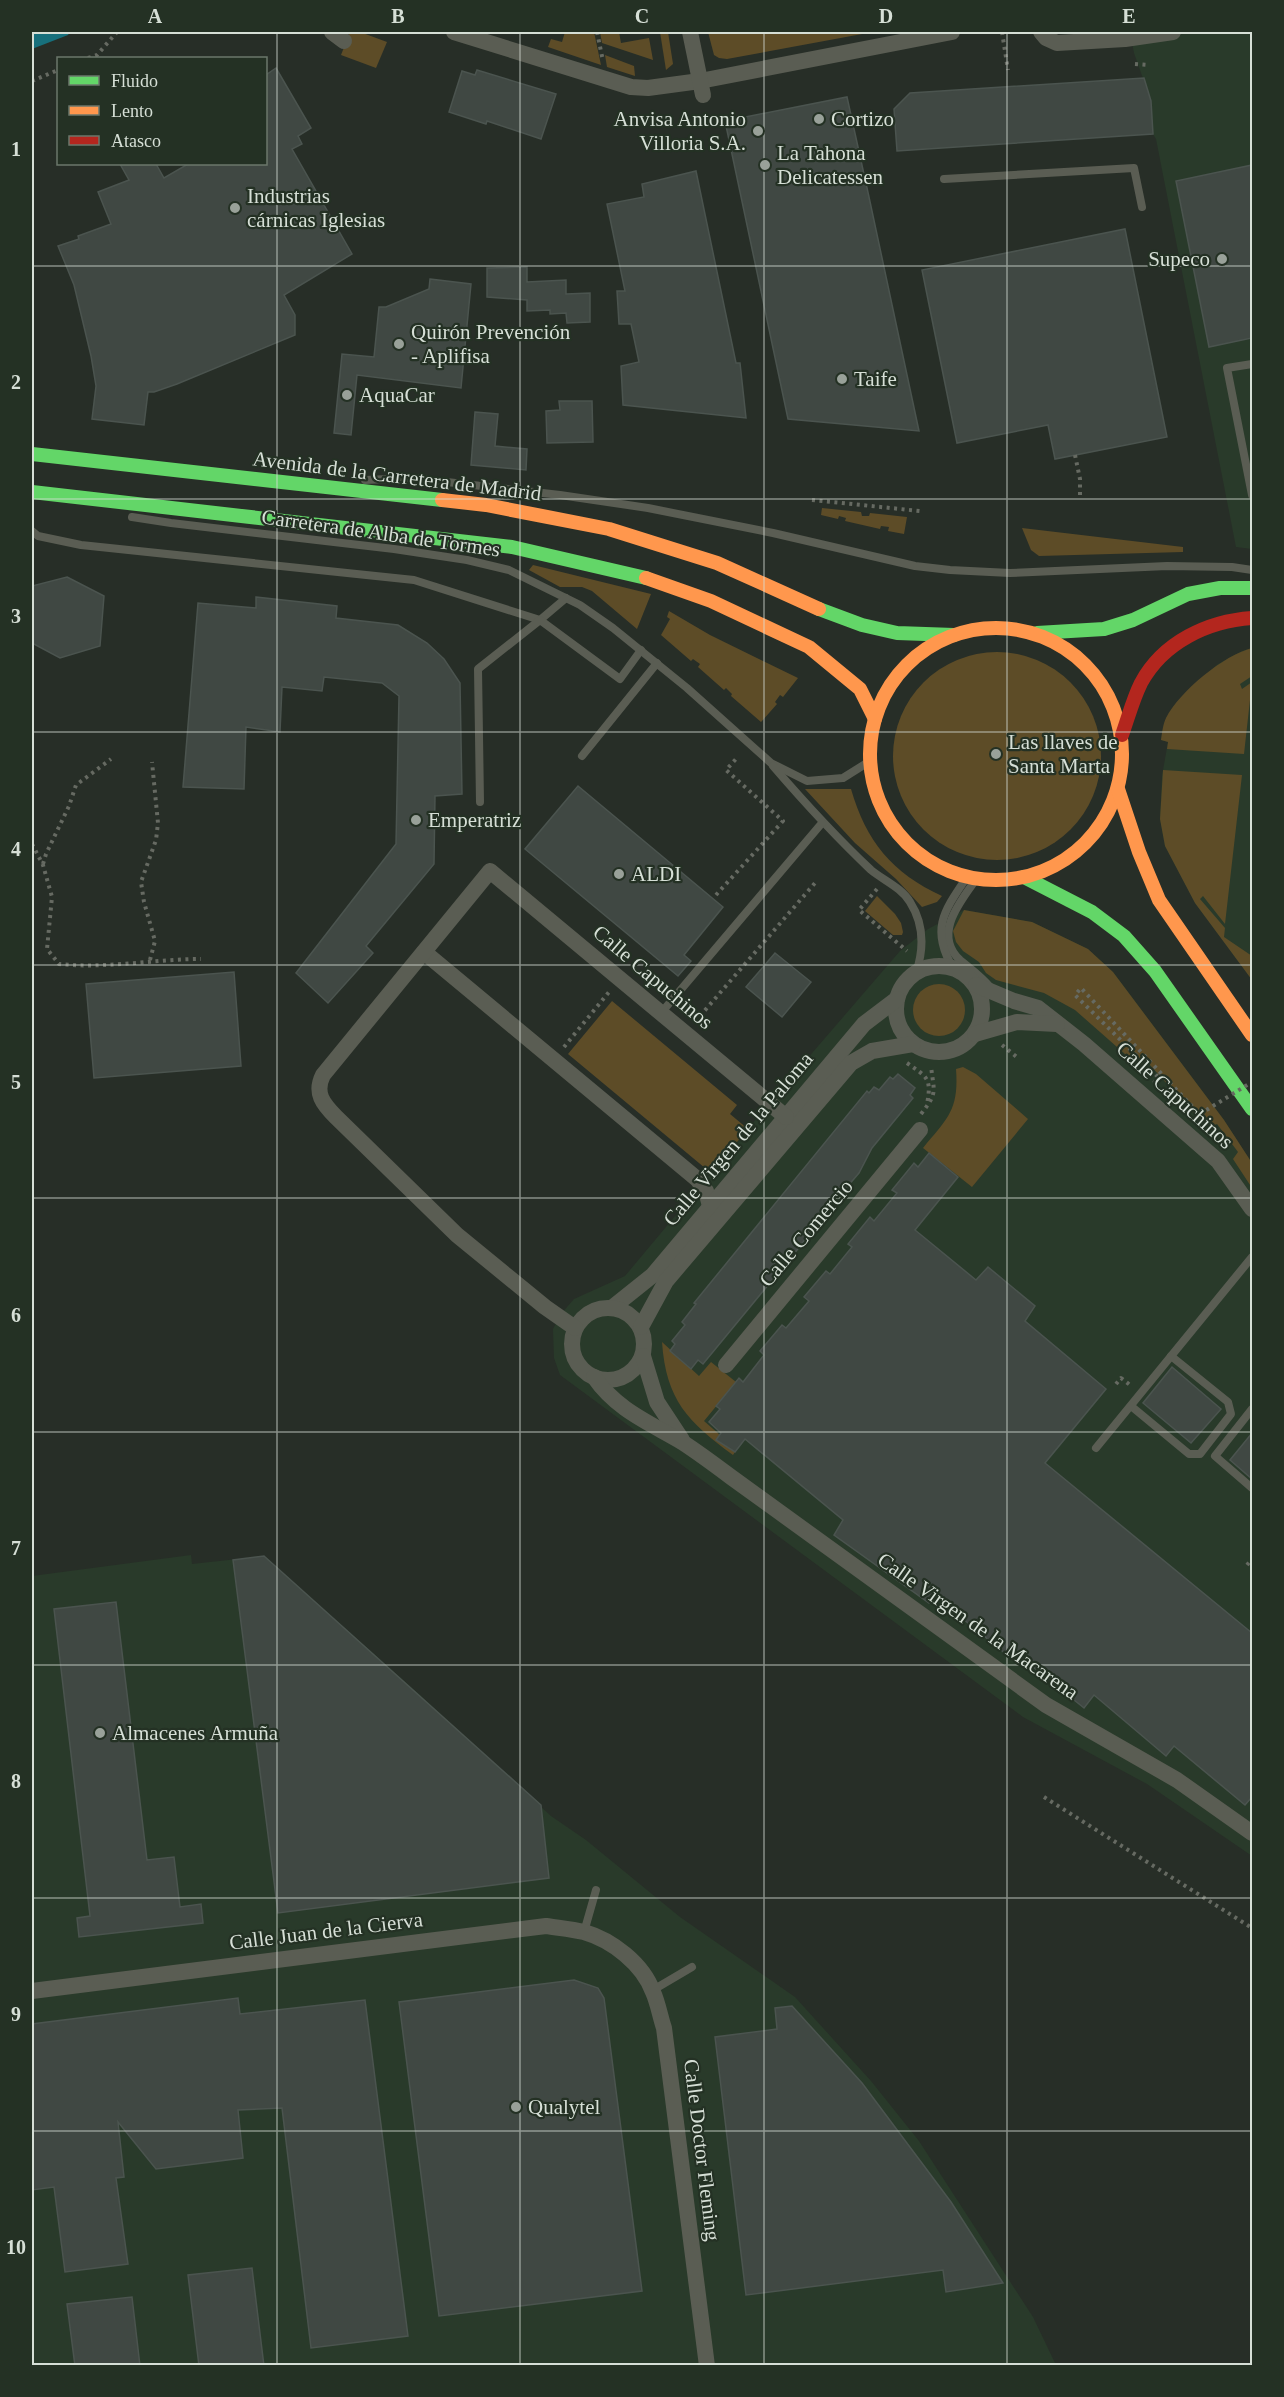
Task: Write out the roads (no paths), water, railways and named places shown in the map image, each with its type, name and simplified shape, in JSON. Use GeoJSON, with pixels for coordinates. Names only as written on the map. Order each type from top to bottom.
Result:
{"type":"FeatureCollection","features":[{"type":"Feature","properties":{"kind":"highway","name":"Avenida de la Carretera de Madrid"},"geometry":{"type":"LineString","coordinates":[[32,454],[486,505],[609,529],[717,563],[824,611],[862,625],[897,633],[954,635]]}},
{"type":"Feature","properties":{"kind":"highway"},"geometry":{"type":"LineString","coordinates":[[32,494],[512,547],[606,567],[667,584],[711,601],[809,646],[860,689],[875,719]]}},
{"type":"Feature","properties":{"kind":"highway"},"geometry":{"type":"LineString","coordinates":[[1032,633],[1065,648],[1092,671],[1111,701],[1122,735],[1123,762],[1118,789],[1105,819],[1083,846],[1056,865],[1024,877],[996,880],[972,877],[937,865],[911,847],[890,822],[876,793],[870,761],[875,719],[886,692],[904,668],[927,648],[954,635],[993,628],[1032,633],[1066,633],[1104,628],[1125,623],[1187,595],[1235,587],[1252,588]]}},
{"type":"Feature","properties":{"kind":"highway"},"geometry":{"type":"LineString","coordinates":[[1122,735],[1146,675],[1168,650],[1190,634],[1215,624],[1252,618]]}},
{"type":"Feature","properties":{"kind":"highway"},"geometry":{"type":"LineString","coordinates":[[1118,789],[1139,852],[1159,900],[1252,1035]]}},
{"type":"Feature","properties":{"kind":"highway"},"geometry":{"type":"LineString","coordinates":[[1024,877],[1092,912],[1124,936],[1155,971],[1252,1109]]}},
{"type":"Feature","properties":{"kind":"street"},"geometry":{"type":"LineString","coordinates":[[454,32],[631,87],[648,88],[702,88],[952,32]]}},
{"type":"Feature","properties":{"kind":"street"},"geometry":{"type":"LineString","coordinates":[[690,32],[702,88]]}},
{"type":"Feature","properties":{"kind":"street"},"geometry":{"type":"LineString","coordinates":[[1041,32],[1058,43],[1125,39],[1173,32]]}},
{"type":"Feature","properties":{"kind":"street","name":"Calle Capuchinos"},"geometry":{"type":"LineString","coordinates":[[424,952],[490,871],[786,1117]]}},
{"type":"Feature","properties":{"kind":"street"},"geometry":{"type":"LineString","coordinates":[[575,1328],[545,1307],[457,1235],[322,1102],[319,1087],[323,1075],[424,952],[697,1179],[706,1191],[710,1206]]}},
{"type":"Feature","properties":{"kind":"street"},"geometry":{"type":"LineString","coordinates":[[934,966],[953,968],[966,975],[976,985],[982,1001],[982,1019],[975,1034],[961,1047],[943,1052],[927,1051],[913,1044],[902,1031],[896,1016],[897,999],[904,984],[916,973],[934,966]]}},
{"type":"Feature","properties":{"kind":"street","name":"Calle Capuchinos"},"geometry":{"type":"LineString","coordinates":[[976,985],[1038,1008],[1083,1044],[1218,1161],[1252,1209]]}},
{"type":"Feature","properties":{"kind":"street","name":"Calle Virgen de la Paloma"},"geometry":{"type":"LineString","coordinates":[[613,1307],[653,1275],[864,1024],[897,999]]}},
{"type":"Feature","properties":{"kind":"street"},"geometry":{"type":"LineString","coordinates":[[975,1034],[1017,1022],[1057,1024]]}},
{"type":"Feature","properties":{"kind":"street","name":"Calle Virgen de la Paloma"},"geometry":{"type":"LineString","coordinates":[[641,1327],[666,1281],[851,1063],[872,1051],[913,1044]]}},
{"type":"Feature","properties":{"kind":"street","name":"Calle Comercio"},"geometry":{"type":"LineString","coordinates":[[726,1365],[920,1130]]}},
{"type":"Feature","properties":{"kind":"street"},"geometry":{"type":"LineString","coordinates":[[613,1307],[630,1314],[641,1327],[645,1341],[643,1356],[632,1372],[613,1380],[594,1377],[582,1369],[574,1357],[572,1342],[575,1328],[584,1316],[598,1308],[613,1307]]}},
{"type":"Feature","properties":{"kind":"street","name":"Calle Virgen de la Macarena"},"geometry":{"type":"LineString","coordinates":[[643,1356],[657,1402],[684,1444]]}},
{"type":"Feature","properties":{"kind":"street","name":"Calle Virgen de la Macarena"},"geometry":{"type":"LineString","coordinates":[[594,1377],[607,1395],[634,1415],[684,1444],[1046,1705],[1177,1780],[1252,1833]]}},
{"type":"Feature","properties":{"kind":"street","name":"Calle Juan de la Cierva"},"geometry":{"type":"LineString","coordinates":[[32,1991],[546,1926],[584,1932],[622,1952]]}},
{"type":"Feature","properties":{"kind":"street","name":"Calle Doctor Fleming"},"geometry":{"type":"LineString","coordinates":[[622,1952],[639,1969],[652,1990],[664,2028],[707,2366]]}},
{"type":"Feature","properties":{"kind":"lane"},"geometry":{"type":"LineString","coordinates":[[944,179],[1134,168],[1142,207]]}},
{"type":"Feature","properties":{"kind":"lane"},"geometry":{"type":"LineString","coordinates":[[1252,363],[1227,368],[1252,495]]}},
{"type":"Feature","properties":{"kind":"lane"},"geometry":{"type":"LineString","coordinates":[[321,488],[376,478],[412,478],[561,495],[723,522],[915,566],[980,573],[1056,572],[1167,566],[1232,567],[1252,570]]}},
{"type":"Feature","properties":{"kind":"lane"},"geometry":{"type":"LineString","coordinates":[[32,494],[96,509]]}},
{"type":"Feature","properties":{"kind":"lane","name":"Carretera de Alba de Tormes"},"geometry":{"type":"LineString","coordinates":[[117,514],[149,521],[394,549],[467,560],[509,570],[580,604],[657,663],[771,763],[807,781],[843,778],[870,761]]}},
{"type":"Feature","properties":{"kind":"lane"},"geometry":{"type":"LineString","coordinates":[[32,531],[38,536],[81,545],[414,580],[540,620],[620,679],[641,650]]}},
{"type":"Feature","properties":{"kind":"lane"},"geometry":{"type":"LineString","coordinates":[[480,802],[478,669],[566,598]]}},
{"type":"Feature","properties":{"kind":"lane"},"geometry":{"type":"LineString","coordinates":[[582,756],[657,663]]}},
{"type":"Feature","properties":{"kind":"lane"},"geometry":{"type":"LineString","coordinates":[[771,763],[822,823],[874,872],[910,901],[922,939],[921,959],[916,973]]}},
{"type":"Feature","properties":{"kind":"lane"},"geometry":{"type":"LineString","coordinates":[[661,1013],[822,823]]}},
{"type":"Feature","properties":{"kind":"lane"},"geometry":{"type":"LineString","coordinates":[[953,968],[941,944],[943,918],[952,899],[972,877]]}},
{"type":"Feature","properties":{"kind":"lane"},"geometry":{"type":"LineString","coordinates":[[972,877],[951,919],[949,943],[960,959],[974,969],[995,993]]}},
{"type":"Feature","properties":{"kind":"lane"},"geometry":{"type":"LineString","coordinates":[[1096,1448],[1252,1257]]}},
{"type":"Feature","properties":{"kind":"lane"},"geometry":{"type":"LineString","coordinates":[[1131,1406],[1189,1454],[1200,1454],[1231,1414],[1230,1407],[1228,1402],[1171,1356]]}},
{"type":"Feature","properties":{"kind":"lane"},"geometry":{"type":"LineString","coordinates":[[1252,1409],[1215,1456],[1252,1488]]}},
{"type":"Feature","properties":{"kind":"lane"},"geometry":{"type":"LineString","coordinates":[[584,1932],[596,1890]]}},
{"type":"Feature","properties":{"kind":"lane"},"geometry":{"type":"LineString","coordinates":[[652,1990],[692,1967]]}},
{"type":"Feature","properties":{"kind":"water"},"geometry":{"type":"Polygon","coordinates":[[[32,32],[70,32],[68,35],[32,49],[32,32]]]}},
{"type":"Feature","properties":{"kind":"place","name":"Cortizo"},"geometry":{"type":"Point","coordinates":[819,119]}},
{"type":"Feature","properties":{"kind":"place","name":"Anvisa Antonio Villoria S.A."},"geometry":{"type":"Point","coordinates":[758,131]}},
{"type":"Feature","properties":{"kind":"place","name":"La Tahona Delicatessen"},"geometry":{"type":"Point","coordinates":[765,165]}},
{"type":"Feature","properties":{"kind":"place","name":"Industrias cárnicas Iglesias"},"geometry":{"type":"Point","coordinates":[235,208]}},
{"type":"Feature","properties":{"kind":"place","name":"Supeco"},"geometry":{"type":"Point","coordinates":[1222,259]}},
{"type":"Feature","properties":{"kind":"place","name":"Quirón Prevención - Aplifisa"},"geometry":{"type":"Point","coordinates":[399,344]}},
{"type":"Feature","properties":{"kind":"place","name":"Taife"},"geometry":{"type":"Point","coordinates":[842,379]}},
{"type":"Feature","properties":{"kind":"place","name":"AquaCar"},"geometry":{"type":"Point","coordinates":[347,395]}},
{"type":"Feature","properties":{"kind":"place","name":"Las llaves de Santa Marta"},"geometry":{"type":"Point","coordinates":[996,754]}},
{"type":"Feature","properties":{"kind":"place","name":"Emperatriz"},"geometry":{"type":"Point","coordinates":[416,820]}},
{"type":"Feature","properties":{"kind":"place","name":"ALDI"},"geometry":{"type":"Point","coordinates":[619,874]}},
{"type":"Feature","properties":{"kind":"place","name":"Almacenes Armuña"},"geometry":{"type":"Point","coordinates":[100,1733]}},
{"type":"Feature","properties":{"kind":"place","name":"Qualytel"},"geometry":{"type":"Point","coordinates":[516,2107]}}]}
